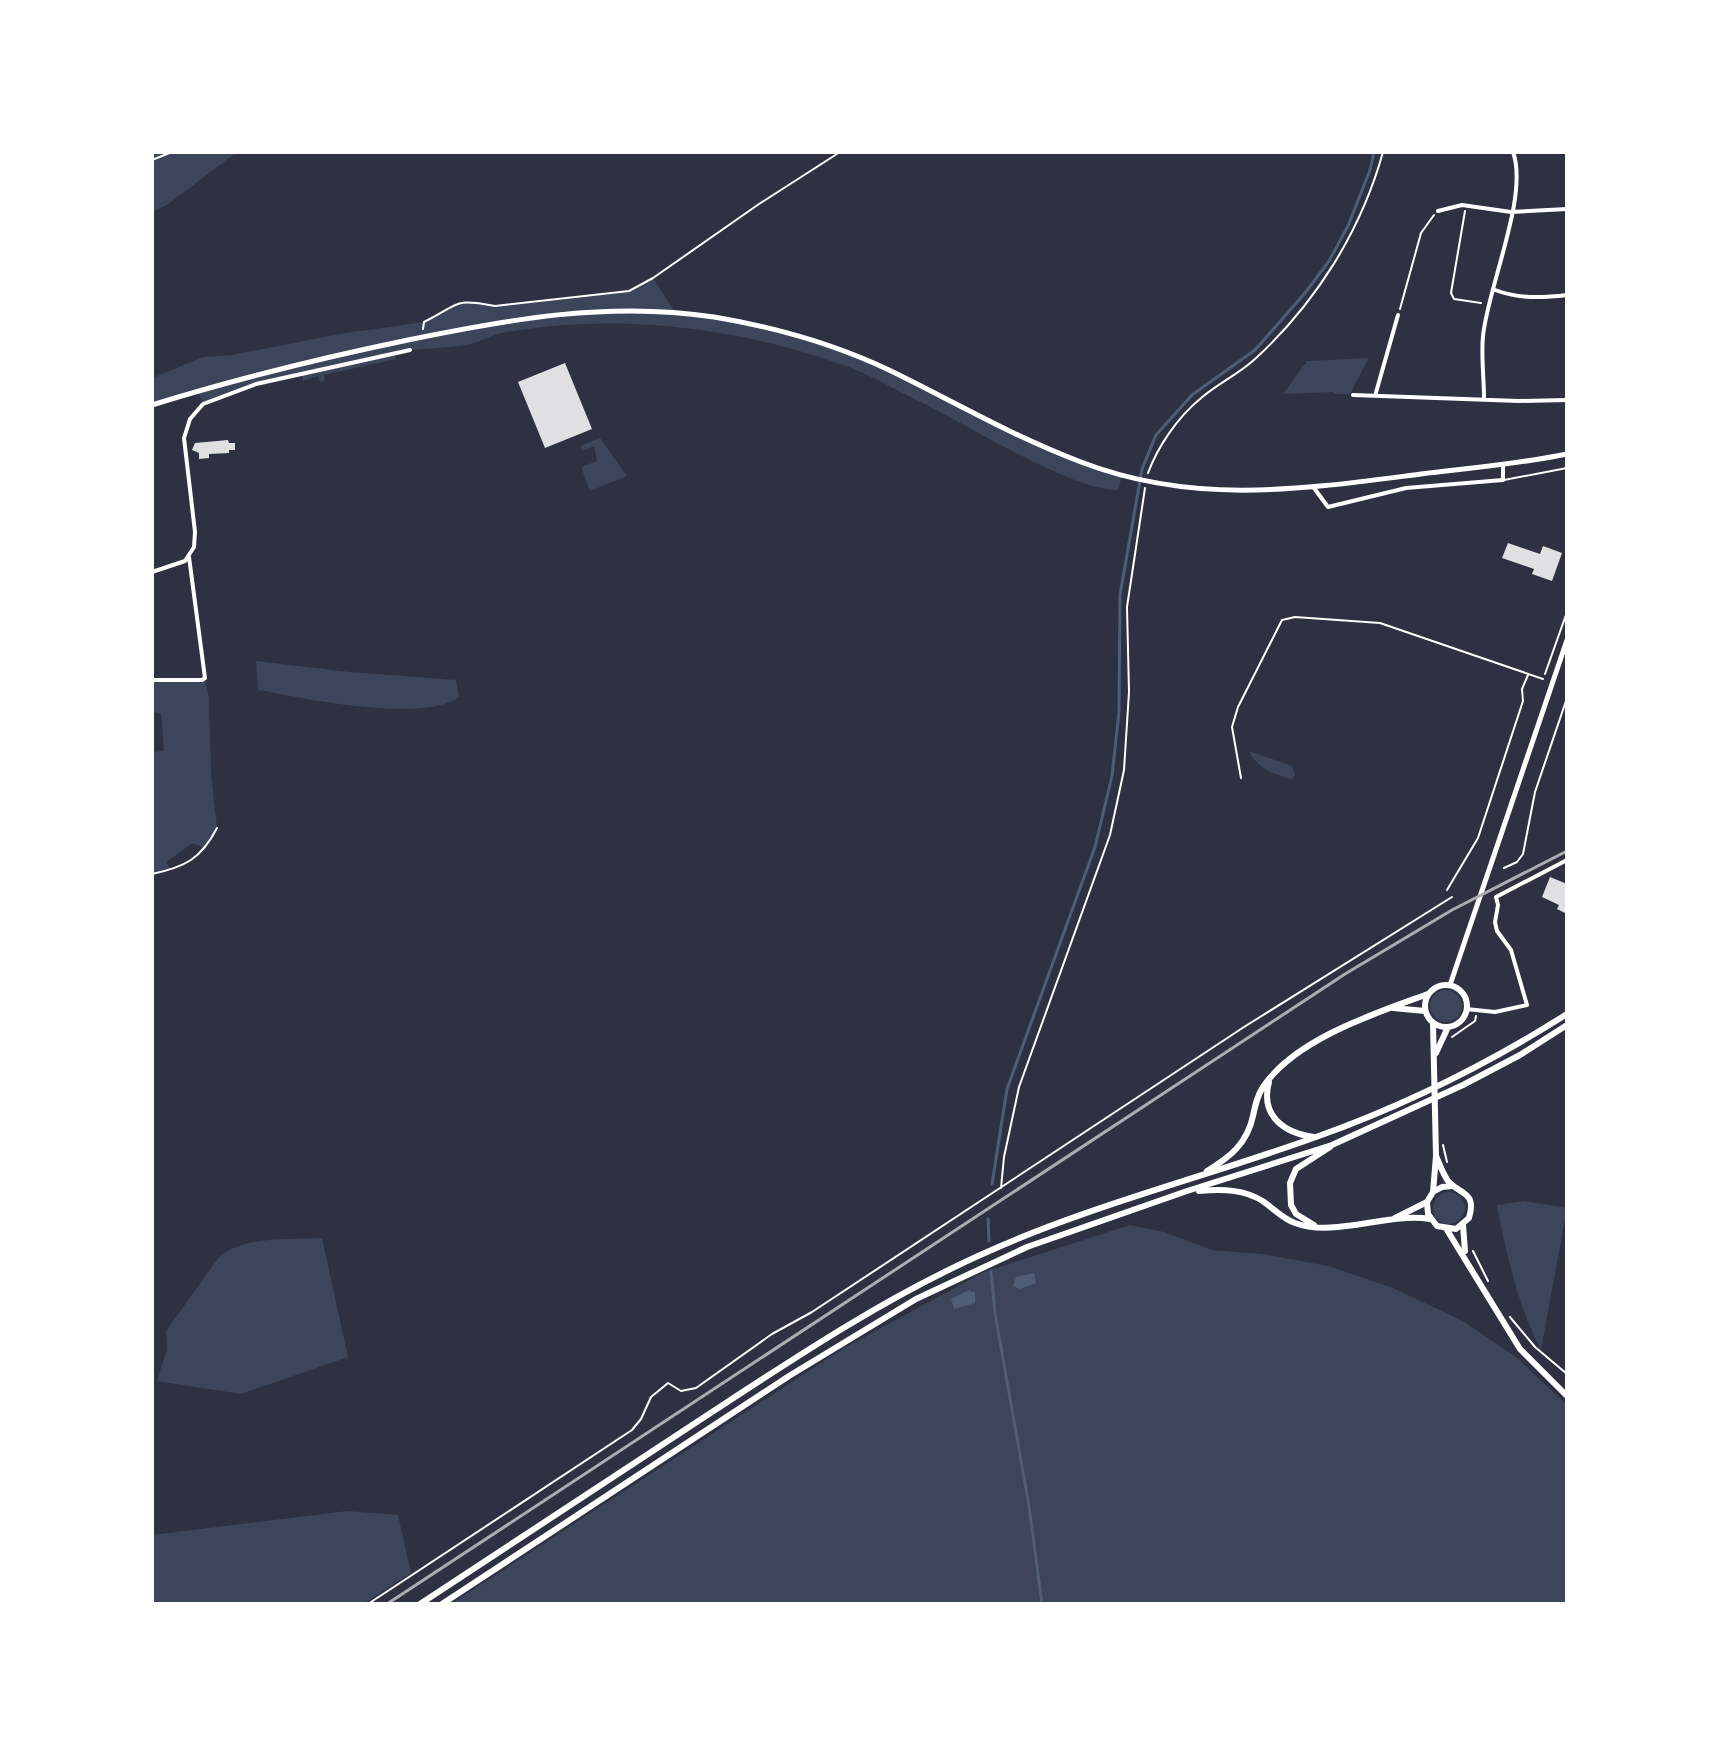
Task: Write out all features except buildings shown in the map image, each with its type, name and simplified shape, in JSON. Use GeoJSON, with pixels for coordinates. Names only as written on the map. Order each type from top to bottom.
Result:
{"type":"FeatureCollection","features":[{"type":"Feature","properties":{"kind":"main road"},"geometry":{"type":"LineString","coordinates":[[1197,1176],[1232,1155],[1243,1141],[1255,1103],[1270,1078],[1286,1063],[1362,1017],[1428,994],[1438,986],[1450,985],[1463,994],[1466,1009],[1458,1022],[1448,1027],[1436,1053]]}},
{"type":"Feature","properties":{"kind":"main road"},"geometry":{"type":"LineString","coordinates":[[1392,1219],[1427,1202],[1433,1192],[1436,1053],[1433,1023],[1425,1011],[1428,994]]}},
{"type":"Feature","properties":{"kind":"main road"},"geometry":{"type":"LineString","coordinates":[[1386,1009],[1425,1011]]}},
{"type":"Feature","properties":{"kind":"main road"},"geometry":{"type":"LineString","coordinates":[[420,1604],[817,1344],[908,1290],[998,1247],[1075,1216],[1317,1137],[1476,1067],[1567,1014]]}},
{"type":"Feature","properties":{"kind":"main road"},"geometry":{"type":"LineString","coordinates":[[1433,1023],[1448,1027]]}},
{"type":"Feature","properties":{"kind":"main road"},"geometry":{"type":"LineString","coordinates":[[442,1604],[835,1346],[910,1303],[1027,1247],[1332,1145],[1463,1085],[1520,1055],[1567,1025]]}},
{"type":"Feature","properties":{"kind":"main road"},"geometry":{"type":"LineString","coordinates":[[1270,1078],[1267,1091],[1269,1112],[1286,1130],[1317,1137]]}},
{"type":"Feature","properties":{"kind":"main road"},"geometry":{"type":"LineString","coordinates":[[1316,1226],[1296,1214],[1291,1205],[1290,1183],[1296,1169],[1332,1145]]}},
{"type":"Feature","properties":{"kind":"main road"},"geometry":{"type":"LineString","coordinates":[[1436,1156],[1452,1186]]}},
{"type":"Feature","properties":{"kind":"main road"},"geometry":{"type":"LineString","coordinates":[[1433,1192],[1452,1186],[1463,1190],[1470,1200],[1470,1213],[1463,1225],[1465,1255]]}},
{"type":"Feature","properties":{"kind":"main road"},"geometry":{"type":"LineString","coordinates":[[1187,1191],[1218,1190],[1252,1195],[1296,1224],[1316,1226],[1430,1219]]}},
{"type":"Feature","properties":{"kind":"main road"},"geometry":{"type":"LineString","coordinates":[[1427,1202],[1430,1219],[1447,1230],[1465,1255],[1490,1304],[1520,1349],[1567,1396]]}},
{"type":"Feature","properties":{"kind":"main road"},"geometry":{"type":"LineString","coordinates":[[1447,1230],[1463,1225]]}},
{"type":"Feature","properties":{"kind":"street"},"geometry":{"type":"LineString","coordinates":[[1484,398],[1483,336],[1516,194],[1517,170],[1513,152]]}},
{"type":"Feature","properties":{"kind":"street"},"geometry":{"type":"LineString","coordinates":[[1438,211],[1467,206],[1511,212],[1567,209]]}},
{"type":"Feature","properties":{"kind":"street"},"geometry":{"type":"LineString","coordinates":[[1494,290],[1537,298],[1567,295]]}},
{"type":"Feature","properties":{"kind":"street"},"geometry":{"type":"LineString","coordinates":[[152,405],[230,380],[465,328],[556,313],[640,310],[751,324],[843,351],[888,370],[1044,448],[1153,484],[1232,492],[1314,488],[1567,456]]}},
{"type":"Feature","properties":{"kind":"street"},"geometry":{"type":"LineString","coordinates":[[1375,396],[1398,315]]}},
{"type":"Feature","properties":{"kind":"street"},"geometry":{"type":"LineString","coordinates":[[152,680],[205,678],[189,557],[195,532],[184,438],[194,412],[217,397],[256,384],[410,350]]}},
{"type":"Feature","properties":{"kind":"street"},"geometry":{"type":"LineString","coordinates":[[1353,395],[1567,400]]}},
{"type":"Feature","properties":{"kind":"street"},"geometry":{"type":"LineString","coordinates":[[1314,488],[1328,507],[1406,488],[1503,480],[1503,463]]}},
{"type":"Feature","properties":{"kind":"street"},"geometry":{"type":"LineString","coordinates":[[152,572],[189,557]]}},
{"type":"Feature","properties":{"kind":"street"},"geometry":{"type":"LineString","coordinates":[[1450,985],[1474,922],[1567,640]]}},
{"type":"Feature","properties":{"kind":"street"},"geometry":{"type":"LineString","coordinates":[[1466,1009],[1509,1011],[1527,1005],[1511,950],[1497,931],[1496,897],[1567,860]]}},
{"type":"Feature","properties":{"kind":"lane"},"geometry":{"type":"LineString","coordinates":[[1503,480],[1567,468]]}},
{"type":"Feature","properties":{"kind":"lane"},"geometry":{"type":"LineString","coordinates":[[1241,778],[1232,727],[1238,707],[1282,620],[1295,617],[1380,623],[1543,679]]}},
{"type":"Feature","properties":{"kind":"lane"},"geometry":{"type":"LineString","coordinates":[[1447,890],[1478,838],[1523,701],[1522,689],[1528,674]]}},
{"type":"Feature","properties":{"kind":"path"},"geometry":{"type":"LineString","coordinates":[[152,160],[172,152]]}},
{"type":"Feature","properties":{"kind":"path"},"geometry":{"type":"LineString","coordinates":[[424,322],[460,302],[476,301],[495,306],[629,291],[840,152]]}},
{"type":"Feature","properties":{"kind":"path"},"geometry":{"type":"LineString","coordinates":[[1001,1188],[1004,1157],[1019,1087],[1110,835],[1124,770],[1129,692],[1127,607],[1148,471],[1177,423],[1200,399],[1253,361],[1284,329],[1331,271],[1360,218],[1383,152]]}},
{"type":"Feature","properties":{"kind":"path"},"geometry":{"type":"LineString","coordinates":[[1467,206],[1451,293],[1454,299],[1489,305]]}},
{"type":"Feature","properties":{"kind":"path"},"geometry":{"type":"LineString","coordinates":[[1398,315],[1421,233],[1438,211]]}},
{"type":"Feature","properties":{"kind":"path"},"geometry":{"type":"LineString","coordinates":[[1543,679],[1567,612]]}},
{"type":"Feature","properties":{"kind":"path"},"geometry":{"type":"LineString","coordinates":[[1504,868],[1517,862],[1523,854],[1535,792],[1567,698]]}},
{"type":"Feature","properties":{"kind":"path"},"geometry":{"type":"LineString","coordinates":[[152,874],[171,870],[195,859],[217,828]]}},
{"type":"Feature","properties":{"kind":"path"},"geometry":{"type":"LineString","coordinates":[[368,1604],[632,1430],[651,1397],[668,1383],[681,1391],[696,1388],[772,1334],[812,1312],[1244,1027],[1452,897]]}},
{"type":"Feature","properties":{"kind":"path"},"geometry":{"type":"LineString","coordinates":[[1449,1039],[1475,1021],[1477,1011]]}},
{"type":"Feature","properties":{"kind":"path"},"geometry":{"type":"LineString","coordinates":[[1443,1142],[1448,1166]]}},
{"type":"Feature","properties":{"kind":"path"},"geometry":{"type":"LineString","coordinates":[[1472,1250],[1490,1286]]}},
{"type":"Feature","properties":{"kind":"path"},"geometry":{"type":"LineString","coordinates":[[1510,1317],[1535,1347],[1567,1374]]}},
{"type":"Feature","properties":{"kind":"shaded area"},"geometry":{"type":"Polygon","coordinates":[[[152,152],[237,152],[167,205],[152,212],[152,152]]]}},
{"type":"Feature","properties":{"kind":"shaded area"},"geometry":{"type":"Polygon","coordinates":[[[653,278],[676,313],[796,335],[888,370],[1004,430],[1122,476],[1118,490],[1075,480],[1049,469],[854,369],[770,343],[727,334],[639,324],[550,326],[507,332],[466,345],[394,353],[396,359],[324,375],[325,381],[320,382],[318,376],[303,381],[301,374],[256,384],[203,404],[198,391],[152,405],[152,378],[203,357],[232,355],[339,334],[424,322],[460,302],[476,301],[495,306],[629,291],[653,278]]]}},
{"type":"Feature","properties":{"kind":"shaded area"},"geometry":{"type":"Polygon","coordinates":[[[1369,358],[1350,394],[1283,394],[1307,361],[1369,358]]]}},
{"type":"Feature","properties":{"kind":"shaded area"},"geometry":{"type":"Polygon","coordinates":[[[600,438],[627,476],[590,491],[581,467],[597,461],[594,446],[582,451],[580,446],[600,438]]]}},
{"type":"Feature","properties":{"kind":"shaded area"},"geometry":{"type":"Polygon","coordinates":[[[256,661],[456,680],[459,697],[442,705],[391,709],[303,698],[258,690],[256,661]]]}},
{"type":"Feature","properties":{"kind":"shaded area"},"geometry":{"type":"Polygon","coordinates":[[[205,678],[217,828],[204,848],[193,843],[166,862],[171,870],[152,874],[152,752],[164,751],[161,714],[152,712],[152,680],[205,678]]]}},
{"type":"Feature","properties":{"kind":"shaded area"},"geometry":{"type":"Polygon","coordinates":[[[1249,751],[1292,766],[1295,774],[1292,780],[1262,767],[1249,751]]]}},
{"type":"Feature","properties":{"kind":"shaded area"},"geometry":{"type":"Polygon","coordinates":[[[1446,990],[1457,995],[1462,1006],[1457,1017],[1446,1022],[1435,1017],[1430,1006],[1435,995],[1446,990]]]}},
{"type":"Feature","properties":{"kind":"shaded area"},"geometry":{"type":"Polygon","coordinates":[[[1449,1192],[1460,1197],[1465,1208],[1460,1219],[1449,1224],[1438,1219],[1433,1208],[1438,1197],[1449,1192]]]}},
{"type":"Feature","properties":{"kind":"shaded area"},"geometry":{"type":"Polygon","coordinates":[[[1524,1201],[1567,1208],[1541,1350],[1514,1279],[1497,1205],[1524,1201]]]}},
{"type":"Feature","properties":{"kind":"shaded area"},"geometry":{"type":"Polygon","coordinates":[[[1130,1225],[1164,1232],[1212,1250],[1262,1254],[1328,1266],[1393,1288],[1463,1321],[1516,1357],[1567,1405],[1567,1604],[451,1604],[844,1348],[984,1272],[1130,1225]]]}},
{"type":"Feature","properties":{"kind":"shaded area"},"geometry":{"type":"Polygon","coordinates":[[[322,1238],[348,1357],[241,1394],[157,1381],[167,1349],[166,1331],[219,1257],[255,1242],[322,1238]]]}},
{"type":"Feature","properties":{"kind":"shaded area"},"geometry":{"type":"Polygon","coordinates":[[[1034,1273],[1036,1283],[1020,1289],[1013,1286],[1016,1277],[1034,1273]]]}},
{"type":"Feature","properties":{"kind":"shaded area"},"geometry":{"type":"Polygon","coordinates":[[[969,1290],[975,1293],[975,1303],[954,1309],[951,1299],[969,1290]]]}},
{"type":"Feature","properties":{"kind":"shaded area"},"geometry":{"type":"Polygon","coordinates":[[[347,1511],[398,1515],[411,1573],[363,1604],[152,1604],[152,1535],[347,1511]]]}},
{"type":"Feature","properties":{"kind":"waterway"},"geometry":{"type":"LineString","coordinates":[[992,1184],[1007,1089],[1095,847],[1112,776],[1119,712],[1120,595],[1142,469],[1156,435],[1192,395],[1255,350],[1329,261],[1348,226],[1374,152]]}},
{"type":"Feature","properties":{"kind":"waterway"},"geometry":{"type":"LineString","coordinates":[[988,1219],[989,1241]]}},
{"type":"Feature","properties":{"kind":"waterway"},"geometry":{"type":"LineString","coordinates":[[991,1271],[995,1313],[1029,1506],[1042,1604]]}},
{"type":"Feature","properties":{"kind":"railway"},"geometry":{"type":"LineString","coordinates":[[387,1604],[1345,974],[1452,910],[1567,851]]}}]}
